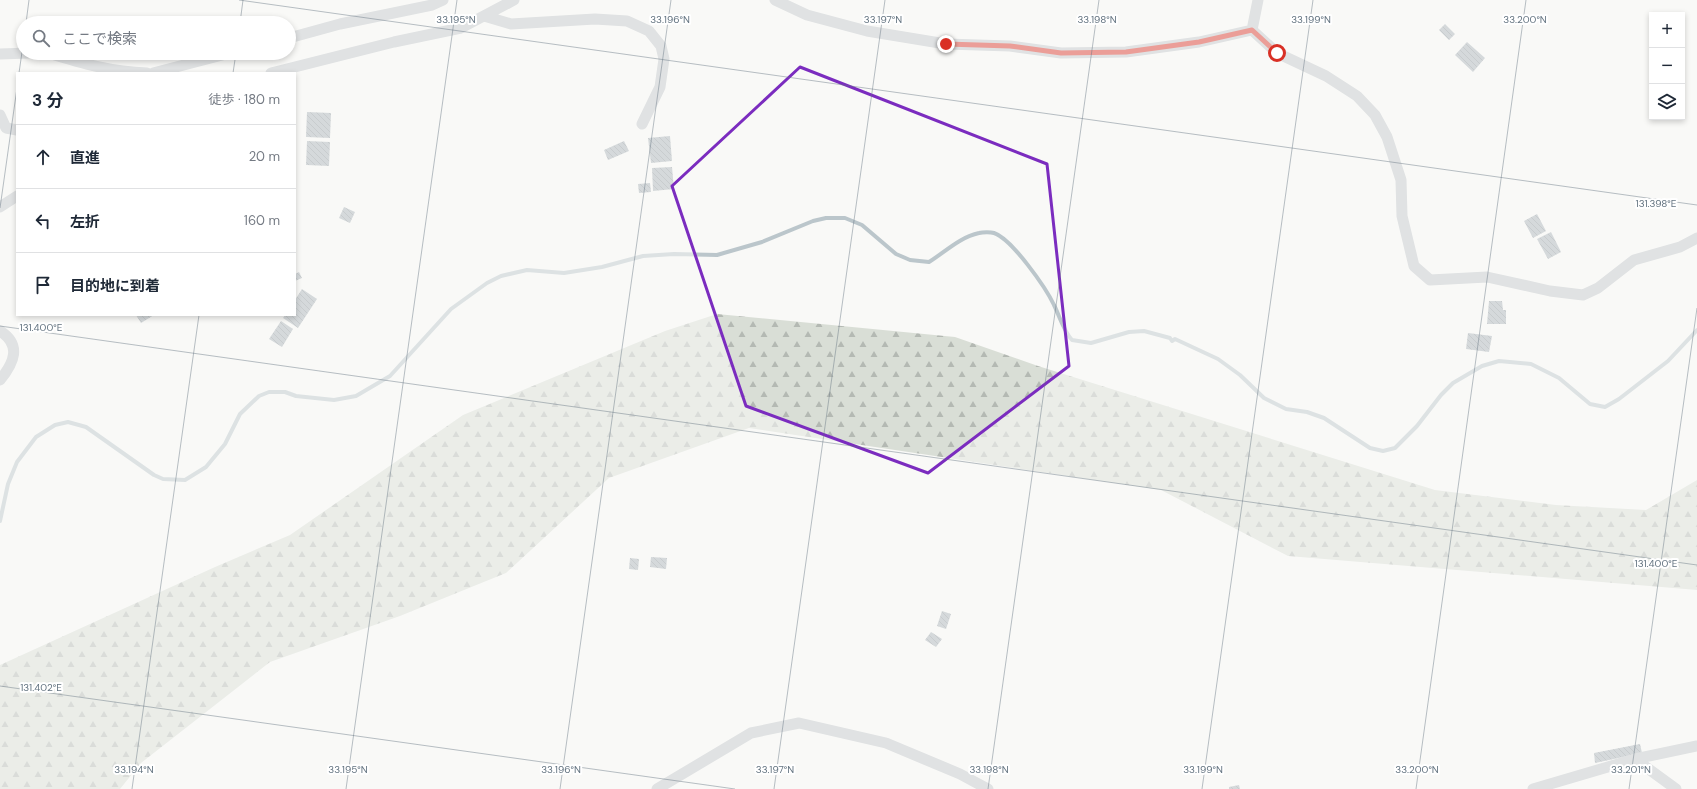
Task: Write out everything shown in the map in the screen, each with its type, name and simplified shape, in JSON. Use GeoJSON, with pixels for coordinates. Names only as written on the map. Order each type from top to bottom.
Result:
{"type":"FeatureCollection","features":[{"type":"Feature","properties":{"kind":"street"},"geometry":{"type":"LineString","coordinates":[[296,36],[340,24],[432,5],[443,0]]}},
{"type":"Feature","properties":{"kind":"street"},"geometry":{"type":"LineString","coordinates":[[275,72],[461,28],[514,0]]}},
{"type":"Feature","properties":{"kind":"street"},"geometry":{"type":"LineString","coordinates":[[775,0],[807,15],[867,31],[946,44],[1010,46],[1061,53],[1126,52],[1199,42],[1252,30]]}},
{"type":"Feature","properties":{"kind":"street"},"geometry":{"type":"LineString","coordinates":[[1252,30],[1258,0]]}},
{"type":"Feature","properties":{"kind":"street"},"geometry":{"type":"LineString","coordinates":[[484,16],[511,24],[595,19],[627,21],[649,31],[661,46],[664,59],[660,87],[642,124]]}},
{"type":"Feature","properties":{"kind":"street"},"geometry":{"type":"LineString","coordinates":[[1252,30],[1277,53],[1326,76],[1357,96],[1375,115],[1387,137],[1401,180],[1402,216],[1414,266],[1430,280],[1487,277],[1550,291],[1583,295],[1598,288],[1634,260],[1680,247],[1697,238]]}},
{"type":"Feature","properties":{"kind":"street"},"geometry":{"type":"LineString","coordinates":[[0,54],[16,53]]}},
{"type":"Feature","properties":{"kind":"street"},"geometry":{"type":"LineString","coordinates":[[70,60],[95,68],[118,72]]}},
{"type":"Feature","properties":{"kind":"street"},"geometry":{"type":"LineString","coordinates":[[157,72],[203,60]]}},
{"type":"Feature","properties":{"kind":"street"},"geometry":{"type":"LineString","coordinates":[[0,115],[6,128],[16,130]]}},
{"type":"Feature","properties":{"kind":"street"},"geometry":{"type":"LineString","coordinates":[[0,207],[16,197]]}},
{"type":"Feature","properties":{"kind":"street"},"geometry":{"type":"LineString","coordinates":[[0,331],[10,337],[14,348],[11,367],[0,380]]}},
{"type":"Feature","properties":{"kind":"street"},"geometry":{"type":"LineString","coordinates":[[658,789],[752,733],[799,723],[886,743],[960,774],[988,789]]}},
{"type":"Feature","properties":{"kind":"street"},"geometry":{"type":"LineString","coordinates":[[1533,789],[1635,759],[1697,746]]}},
{"type":"Feature","properties":{"kind":"street"},"geometry":{"type":"LineString","coordinates":[[1635,759],[1676,789]]}},
{"type":"Feature","properties":{"kind":"highlighted area"},"geometry":{"type":"Polygon","coordinates":[[[800,67],[1047,164],[1069,366],[928,473],[746,406],[672,186],[800,67]]]}},
{"type":"Feature","properties":{"kind":"green space"},"geometry":{"type":"Polygon","coordinates":[[[717,314],[955,337],[1038,366],[1435,490],[1556,505],[1646,510],[1697,480],[1697,590],[1288,556],[1161,490],[749,428],[609,478],[506,573],[400,616],[270,662],[141,763],[120,789],[0,789],[0,665],[215,567],[290,535],[463,415],[665,331],[717,314]]]}},
{"type":"Feature","properties":{"kind":"building"},"geometry":{"type":"Polygon","coordinates":[[[1445,24],[1455,34],[1449,40],[1439,30],[1445,24]]]}},
{"type":"Feature","properties":{"kind":"building"},"geometry":{"type":"Polygon","coordinates":[[[1467,42],[1485,58],[1473,72],[1455,55],[1467,42]]]}},
{"type":"Feature","properties":{"kind":"building"},"geometry":{"type":"Polygon","coordinates":[[[307,112],[331,113],[330,138],[306,137],[307,112]]]}},
{"type":"Feature","properties":{"kind":"building"},"geometry":{"type":"Polygon","coordinates":[[[670,136],[672,161],[651,163],[648,138],[670,136]]]}},
{"type":"Feature","properties":{"kind":"building"},"geometry":{"type":"Polygon","coordinates":[[[307,141],[330,142],[329,166],[306,165],[307,141]]]}},
{"type":"Feature","properties":{"kind":"building"},"geometry":{"type":"Polygon","coordinates":[[[624,141],[629,151],[608,160],[604,150],[624,141]]]}},
{"type":"Feature","properties":{"kind":"building"},"geometry":{"type":"Polygon","coordinates":[[[672,167],[674,189],[653,191],[652,168],[672,167]]]}},
{"type":"Feature","properties":{"kind":"building"},"geometry":{"type":"Polygon","coordinates":[[[650,183],[651,192],[639,193],[638,184],[650,183]]]}},
{"type":"Feature","properties":{"kind":"building"},"geometry":{"type":"Polygon","coordinates":[[[344,207],[355,212],[350,223],[339,218],[344,207]]]}},
{"type":"Feature","properties":{"kind":"building"},"geometry":{"type":"Polygon","coordinates":[[[1537,214],[1546,231],[1533,238],[1524,221],[1537,214]]]}},
{"type":"Feature","properties":{"kind":"building"},"geometry":{"type":"Polygon","coordinates":[[[1551,232],[1561,252],[1548,259],[1537,239],[1551,232]]]}},
{"type":"Feature","properties":{"kind":"building"},"geometry":{"type":"Polygon","coordinates":[[[299,272],[302,278],[296,281],[296,274],[299,272]]]}},
{"type":"Feature","properties":{"kind":"building"},"geometry":{"type":"Polygon","coordinates":[[[302,289],[317,299],[298,328],[283,318],[284,316],[296,316],[296,298],[302,289]]]}},
{"type":"Feature","properties":{"kind":"building"},"geometry":{"type":"Polygon","coordinates":[[[1489,301],[1502,301],[1503,310],[1506,310],[1506,324],[1487,324],[1489,301]]]}},
{"type":"Feature","properties":{"kind":"building"},"geometry":{"type":"Polygon","coordinates":[[[137,316],[152,316],[141,323],[137,316]]]}},
{"type":"Feature","properties":{"kind":"building"},"geometry":{"type":"Polygon","coordinates":[[[281,321],[293,329],[282,347],[269,339],[281,321]]]}},
{"type":"Feature","properties":{"kind":"building"},"geometry":{"type":"Polygon","coordinates":[[[1468,333],[1492,336],[1489,352],[1466,349],[1468,333]]]}},
{"type":"Feature","properties":{"kind":"building"},"geometry":{"type":"Polygon","coordinates":[[[651,557],[667,558],[666,569],[650,567],[651,557]]]}},
{"type":"Feature","properties":{"kind":"building"},"geometry":{"type":"Polygon","coordinates":[[[630,558],[639,559],[638,570],[629,569],[630,558]]]}},
{"type":"Feature","properties":{"kind":"building"},"geometry":{"type":"Polygon","coordinates":[[[942,611],[951,614],[946,629],[937,626],[942,611]]]}},
{"type":"Feature","properties":{"kind":"building"},"geometry":{"type":"Polygon","coordinates":[[[931,632],[942,639],[936,647],[925,640],[931,632]]]}},
{"type":"Feature","properties":{"kind":"building"},"geometry":{"type":"Polygon","coordinates":[[[1640,744],[1642,753],[1595,763],[1594,753],[1640,744]]]}},
{"type":"Feature","properties":{"kind":"building"},"geometry":{"type":"Polygon","coordinates":[[[1239,785],[1240,789],[1229,789],[1229,787],[1239,785]]]}},
{"type":"Feature","properties":{"kind":"waterway"},"geometry":{"type":"LineString","coordinates":[[0,521],[8,484],[17,462],[36,437],[55,425],[68,422],[86,427],[154,475],[163,479],[185,480],[206,467],[225,444],[240,414],[259,396],[269,392],[285,392],[296,396],[334,400],[356,396],[390,376],[451,309],[487,283],[501,276],[527,270],[564,273],[602,267],[643,256],[674,254],[717,255],[762,242],[813,221],[826,218],[845,218],[862,225],[896,254],[910,260],[929,262],[965,238],[981,233],[994,233],[1010,244],[1028,265],[1050,297],[1064,328],[1072,340],[1091,343],[1129,332],[1144,331],[1170,338],[1172,341],[1175,339],[1218,359],[1240,375],[1264,398],[1286,409],[1307,412],[1324,418],[1370,448],[1383,451],[1395,448],[1417,426],[1441,395],[1453,383],[1482,366],[1499,361],[1531,364],[1559,378],[1590,404],[1605,407],[1619,399],[1668,361],[1697,330]]}},
{"type":"Feature","properties":{"kind":"route"},"geometry":{"type":"LineString","coordinates":[[946,44],[1010,46],[1061,53],[1126,52],[1199,42],[1252,30],[1277,53]]}}]}
